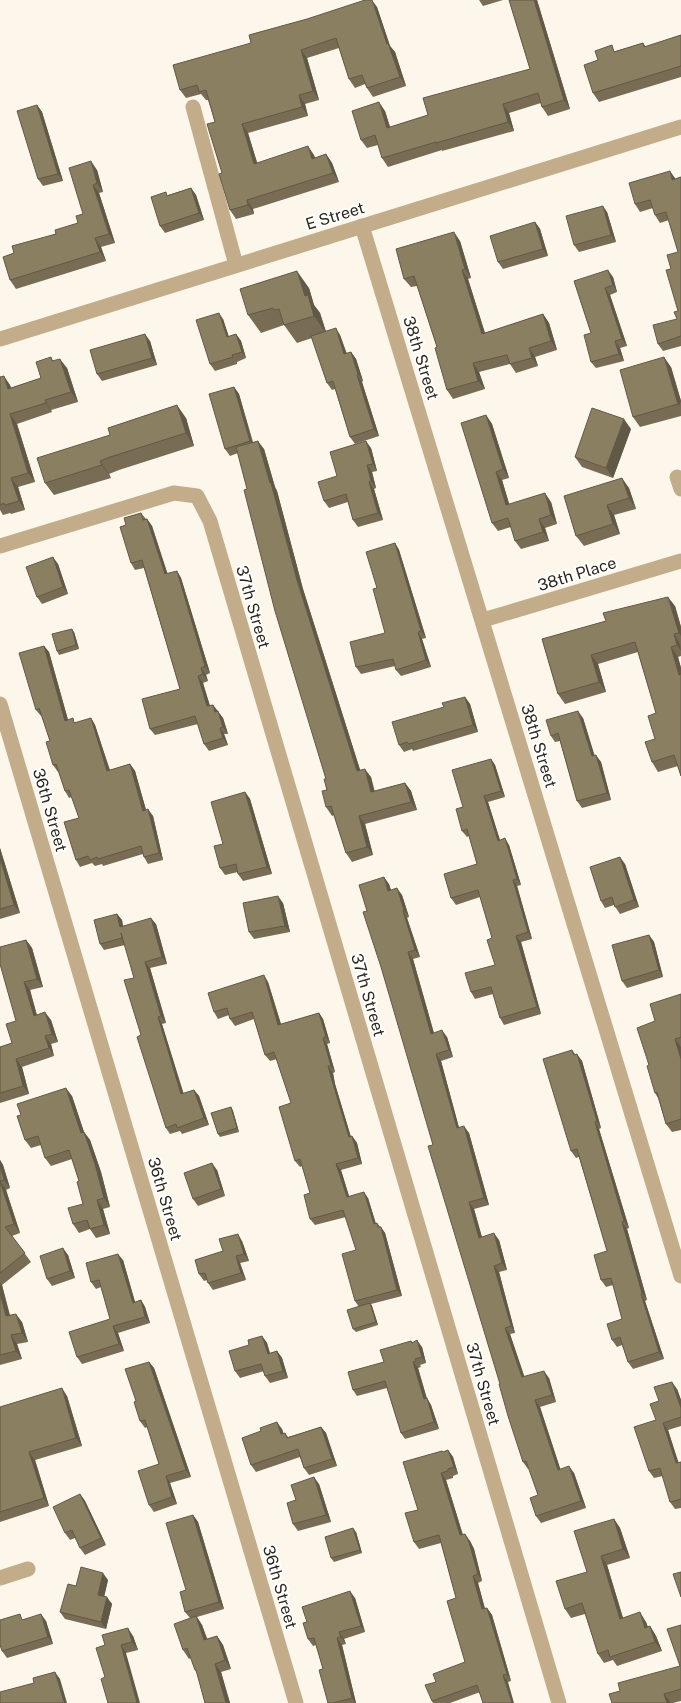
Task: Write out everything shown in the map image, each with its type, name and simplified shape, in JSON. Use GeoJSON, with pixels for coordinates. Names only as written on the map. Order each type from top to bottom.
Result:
{"type":"FeatureCollection","features":[{"type":"Feature","properties":{"kind":"street"},"geometry":{"type":"LineString","coordinates":[[193,107],[236,265]]}},
{"type":"Feature","properties":{"kind":"street","name":"E Street"},"geometry":{"type":"LineString","coordinates":[[0,339],[681,127]]}},
{"type":"Feature","properties":{"kind":"street","name":"38th Street"},"geometry":{"type":"LineString","coordinates":[[362,226],[681,1276]]}},
{"type":"Feature","properties":{"kind":"street","name":"37th Street"},"geometry":{"type":"LineString","coordinates":[[0,546],[174,493],[197,496],[210,521],[559,1703]]}},
{"type":"Feature","properties":{"kind":"street","name":"38th Place"},"geometry":{"type":"LineString","coordinates":[[483,620],[681,561]]}},
{"type":"Feature","properties":{"kind":"street","name":"36th Street"},"geometry":{"type":"LineString","coordinates":[[0,704],[296,1703]]}},
{"type":"Feature","properties":{"kind":"street"},"geometry":{"type":"LineString","coordinates":[[0,1578],[28,1569]]}},
{"type":"Feature","properties":{"kind":"building"},"geometry":{"type":"Polygon","coordinates":[[[365,0],[372,0],[400,77],[367,88],[362,75],[349,79],[336,38],[301,50],[313,91],[299,95],[302,107],[242,124],[254,164],[308,146],[312,159],[326,154],[333,173],[247,200],[248,205],[230,210],[219,174],[222,173],[207,124],[215,122],[206,90],[199,92],[197,85],[180,90],[173,65],[251,43],[249,35],[365,0]]]}},
{"type":"Feature","properties":{"kind":"building"},"geometry":{"type":"Polygon","coordinates":[[[509,0],[534,0],[564,100],[542,107],[538,93],[503,104],[508,122],[382,158],[375,135],[361,140],[352,111],[379,102],[387,128],[428,115],[423,98],[530,69],[509,0]]]}},
{"type":"Feature","properties":{"kind":"building"},"geometry":{"type":"Polygon","coordinates":[[[681,35],[681,66],[593,93],[584,65],[598,60],[595,51],[612,45],[614,52],[643,43],[644,47],[681,35]]]}},
{"type":"Feature","properties":{"kind":"building"},"geometry":{"type":"Polygon","coordinates":[[[37,105],[58,174],[38,179],[17,111],[37,105]]]}},
{"type":"Feature","properties":{"kind":"building"},"geometry":{"type":"Polygon","coordinates":[[[91,161],[97,183],[93,185],[109,234],[95,238],[100,252],[10,280],[3,257],[14,253],[12,246],[56,234],[55,230],[78,223],[76,216],[83,214],[69,168],[91,161]]]}},
{"type":"Feature","properties":{"kind":"building"},"geometry":{"type":"Polygon","coordinates":[[[670,171],[672,180],[681,177],[681,336],[658,344],[653,325],[677,319],[674,312],[678,311],[666,270],[671,269],[667,255],[678,252],[666,212],[655,215],[650,200],[635,204],[629,183],[670,171]]]}},
{"type":"Feature","properties":{"kind":"building"},"geometry":{"type":"Polygon","coordinates":[[[191,188],[199,213],[160,226],[151,197],[166,192],[167,196],[191,188]]]}},
{"type":"Feature","properties":{"kind":"building"},"geometry":{"type":"Polygon","coordinates":[[[603,206],[611,235],[574,245],[566,216],[603,206]]]}},
{"type":"Feature","properties":{"kind":"building"},"geometry":{"type":"Polygon","coordinates":[[[535,222],[543,249],[498,262],[490,236],[535,222]]]}},
{"type":"Feature","properties":{"kind":"building"},"geometry":{"type":"Polygon","coordinates":[[[454,232],[465,269],[462,270],[482,334],[543,314],[551,341],[529,348],[532,358],[510,364],[507,355],[473,363],[478,381],[447,390],[435,348],[437,347],[414,276],[404,279],[396,249],[454,232]]]}},
{"type":"Feature","properties":{"kind":"building"},"geometry":{"type":"Polygon","coordinates":[[[608,270],[613,285],[605,288],[622,339],[615,341],[619,354],[591,362],[584,335],[591,333],[574,281],[608,270]]]}},
{"type":"Feature","properties":{"kind":"building"},"geometry":{"type":"Polygon","coordinates":[[[297,271],[305,296],[308,295],[314,316],[284,325],[279,309],[274,310],[273,308],[248,315],[240,289],[297,271]]]}},
{"type":"Feature","properties":{"kind":"building"},"geometry":{"type":"Polygon","coordinates":[[[219,313],[227,337],[236,334],[242,352],[232,355],[233,357],[210,364],[196,320],[219,313]]]}},
{"type":"Feature","properties":{"kind":"building"},"geometry":{"type":"Polygon","coordinates":[[[336,328],[344,354],[351,352],[374,429],[350,437],[333,381],[327,383],[311,336],[336,328]]]}},
{"type":"Feature","properties":{"kind":"building"},"geometry":{"type":"Polygon","coordinates":[[[145,334],[152,358],[97,374],[90,350],[145,334]]]}},
{"type":"Feature","properties":{"kind":"building"},"geometry":{"type":"Polygon","coordinates":[[[51,357],[52,361],[60,359],[71,392],[45,400],[46,403],[10,414],[28,473],[11,478],[19,501],[0,505],[0,377],[4,376],[8,389],[41,378],[36,362],[51,357]]]}},
{"type":"Feature","properties":{"kind":"building"},"geometry":{"type":"Polygon","coordinates":[[[664,357],[678,404],[633,417],[620,370],[664,357]]]}},
{"type":"Feature","properties":{"kind":"building"},"geometry":{"type":"Polygon","coordinates":[[[234,387],[250,441],[225,449],[209,394],[234,387]]]}},
{"type":"Feature","properties":{"kind":"building"},"geometry":{"type":"Polygon","coordinates":[[[177,405],[186,433],[110,457],[100,461],[102,465],[45,483],[37,458],[110,435],[108,428],[177,405]]]}},
{"type":"Feature","properties":{"kind":"building"},"geometry":{"type":"Polygon","coordinates":[[[592,408],[624,419],[606,468],[575,457],[592,408]]]}},
{"type":"Feature","properties":{"kind":"building"},"geometry":{"type":"Polygon","coordinates":[[[486,415],[503,469],[496,472],[506,505],[545,493],[551,515],[539,519],[543,532],[515,541],[508,518],[492,523],[461,423],[486,415]]]}},
{"type":"Feature","properties":{"kind":"building"},"geometry":{"type":"Polygon","coordinates":[[[258,441],[297,580],[357,771],[365,769],[371,792],[405,783],[411,802],[359,816],[367,847],[346,853],[331,806],[326,807],[322,791],[327,790],[324,779],[326,779],[275,611],[244,490],[247,489],[236,447],[258,441]]]}},
{"type":"Feature","properties":{"kind":"building"},"geometry":{"type":"Polygon","coordinates":[[[366,441],[373,464],[367,465],[371,481],[369,482],[378,513],[353,520],[346,494],[324,501],[318,482],[337,476],[330,452],[366,441]]]}},
{"type":"Feature","properties":{"kind":"building"},"geometry":{"type":"Polygon","coordinates":[[[622,478],[629,498],[607,505],[613,524],[576,536],[564,496],[622,478]]]}},
{"type":"Feature","properties":{"kind":"building"},"geometry":{"type":"Polygon","coordinates":[[[141,513],[143,520],[147,519],[165,574],[177,571],[205,666],[201,668],[203,674],[198,676],[207,706],[213,705],[215,712],[218,711],[223,727],[220,728],[223,738],[204,744],[195,716],[150,729],[142,699],[180,689],[142,560],[131,563],[120,527],[126,525],[124,518],[141,513]]]}},
{"type":"Feature","properties":{"kind":"building"},"geometry":{"type":"Polygon","coordinates":[[[395,543],[421,631],[418,632],[426,660],[396,670],[393,659],[356,667],[350,642],[385,633],[373,589],[377,588],[366,552],[395,543]]]}},
{"type":"Feature","properties":{"kind":"building"},"geometry":{"type":"Polygon","coordinates":[[[53,557],[63,587],[37,597],[26,567],[53,557]]]}},
{"type":"Feature","properties":{"kind":"building"},"geometry":{"type":"Polygon","coordinates":[[[668,597],[679,633],[674,634],[677,645],[671,647],[679,675],[681,674],[681,776],[674,755],[652,762],[645,742],[655,739],[648,716],[656,713],[635,642],[591,655],[599,682],[558,694],[542,639],[606,621],[603,613],[668,597]]]}},
{"type":"Feature","properties":{"kind":"building"},"geometry":{"type":"Polygon","coordinates":[[[72,629],[76,645],[57,651],[52,634],[72,629]]]}},
{"type":"Feature","properties":{"kind":"building"},"geometry":{"type":"Polygon","coordinates":[[[44,646],[65,721],[73,718],[74,723],[91,718],[107,771],[130,764],[143,811],[148,809],[159,853],[144,857],[141,846],[98,859],[97,857],[90,860],[88,856],[76,860],[64,822],[79,818],[69,790],[65,791],[56,764],[53,765],[46,742],[50,741],[39,708],[36,710],[19,653],[44,646]]]}},
{"type":"Feature","properties":{"kind":"building"},"geometry":{"type":"Polygon","coordinates":[[[465,697],[473,725],[409,744],[407,742],[399,745],[392,722],[444,707],[442,703],[465,697]]]}},
{"type":"Feature","properties":{"kind":"building"},"geometry":{"type":"Polygon","coordinates":[[[578,711],[592,756],[596,755],[607,793],[577,801],[558,733],[551,736],[546,720],[578,711]]]}},
{"type":"Feature","properties":{"kind":"building"},"geometry":{"type":"Polygon","coordinates":[[[491,759],[501,791],[484,796],[498,841],[505,838],[517,879],[513,880],[528,932],[516,936],[537,1007],[500,1018],[491,987],[471,992],[465,973],[495,965],[487,940],[492,938],[478,890],[451,898],[444,874],[477,864],[467,829],[462,831],[456,809],[463,807],[452,770],[491,759]]]}},
{"type":"Feature","properties":{"kind":"building"},"geometry":{"type":"Polygon","coordinates":[[[245,792],[267,867],[238,874],[236,864],[220,868],[214,846],[223,844],[211,802],[245,792]]]}},
{"type":"Feature","properties":{"kind":"building"},"geometry":{"type":"Polygon","coordinates":[[[620,857],[634,900],[615,907],[612,897],[601,901],[590,867],[620,857]]]}},
{"type":"Feature","properties":{"kind":"building"},"geometry":{"type":"Polygon","coordinates":[[[0,858],[14,905],[0,909],[0,858]]]}},
{"type":"Feature","properties":{"kind":"building"},"geometry":{"type":"Polygon","coordinates":[[[384,877],[388,891],[397,888],[404,910],[415,950],[408,952],[431,1034],[442,1030],[449,1050],[436,1054],[457,1128],[464,1126],[484,1198],[469,1202],[479,1238],[494,1233],[502,1263],[494,1266],[511,1326],[505,1328],[522,1377],[544,1371],[552,1395],[535,1400],[558,1470],[569,1466],[581,1501],[536,1516],[530,1498],[538,1495],[526,1461],[523,1462],[508,1416],[428,1146],[433,1145],[363,912],[367,911],[359,885],[384,877]]]}},
{"type":"Feature","properties":{"kind":"building"},"geometry":{"type":"Polygon","coordinates":[[[278,896],[285,926],[249,932],[243,903],[278,896]]]}},
{"type":"Feature","properties":{"kind":"building"},"geometry":{"type":"Polygon","coordinates":[[[117,914],[120,927],[151,918],[162,957],[145,962],[161,1016],[158,1017],[181,1094],[194,1090],[204,1118],[177,1128],[176,1124],[166,1128],[137,1037],[141,1035],[124,980],[134,978],[121,933],[122,938],[100,944],[94,920],[117,914]]]}},
{"type":"Feature","properties":{"kind":"building"},"geometry":{"type":"Polygon","coordinates":[[[649,935],[659,970],[622,981],[612,945],[649,935]]]}},
{"type":"Feature","properties":{"kind":"building"},"geometry":{"type":"Polygon","coordinates":[[[26,940],[37,979],[24,982],[34,1016],[45,1012],[52,1034],[45,1036],[49,1048],[16,1059],[23,1086],[0,1093],[0,1047],[12,1043],[6,1024],[16,1021],[0,964],[0,947],[26,940]]]}},
{"type":"Feature","properties":{"kind":"building"},"geometry":{"type":"Polygon","coordinates":[[[264,975],[278,1025],[319,1013],[326,1037],[323,1038],[331,1066],[328,1066],[349,1137],[352,1136],[358,1158],[336,1164],[347,1197],[364,1192],[374,1224],[377,1223],[378,1227],[381,1227],[397,1290],[355,1301],[342,1254],[356,1250],[343,1210],[310,1219],[304,1195],[310,1193],[300,1159],[295,1161],[279,1107],[291,1103],[274,1052],[265,1055],[252,1012],[230,1019],[227,1008],[214,1012],[208,993],[264,975]]]}},
{"type":"Feature","properties":{"kind":"building"},"geometry":{"type":"Polygon","coordinates":[[[681,994],[681,1037],[675,1039],[681,1059],[681,1119],[666,1124],[657,1092],[655,1093],[647,1066],[649,1065],[637,1028],[655,1021],[650,1004],[681,994]]]}},
{"type":"Feature","properties":{"kind":"building"},"geometry":{"type":"Polygon","coordinates":[[[572,1050],[574,1055],[577,1054],[597,1121],[595,1122],[624,1221],[622,1222],[641,1294],[659,1352],[628,1362],[620,1337],[612,1340],[607,1324],[622,1319],[611,1278],[601,1280],[594,1255],[607,1251],[577,1149],[571,1151],[543,1059],[572,1050]]]}},
{"type":"Feature","properties":{"kind":"building"},"geometry":{"type":"Polygon","coordinates":[[[66,1088],[81,1133],[84,1132],[104,1198],[97,1200],[104,1225],[90,1229],[87,1220],[73,1224],[68,1208],[83,1204],[77,1182],[79,1181],[69,1150],[45,1158],[38,1136],[25,1140],[17,1116],[21,1115],[17,1104],[66,1088]]]}},
{"type":"Feature","properties":{"kind":"building"},"geometry":{"type":"Polygon","coordinates":[[[231,1107],[237,1128],[218,1134],[211,1113],[231,1107]]]}},
{"type":"Feature","properties":{"kind":"building"},"geometry":{"type":"Polygon","coordinates":[[[212,1163],[221,1189],[193,1199],[184,1173],[212,1163]]]}},
{"type":"Feature","properties":{"kind":"building"},"geometry":{"type":"Polygon","coordinates":[[[0,1166],[4,1180],[0,1181],[0,1166]]]}},
{"type":"Feature","properties":{"kind":"building"},"geometry":{"type":"Polygon","coordinates":[[[0,1181],[14,1224],[5,1227],[25,1253],[0,1273],[0,1181]]]}},
{"type":"Feature","properties":{"kind":"building"},"geometry":{"type":"Polygon","coordinates":[[[238,1234],[244,1254],[236,1256],[241,1273],[208,1283],[205,1273],[199,1274],[195,1260],[223,1251],[219,1239],[238,1234]]]}},
{"type":"Feature","properties":{"kind":"building"},"geometry":{"type":"Polygon","coordinates":[[[63,1248],[70,1271],[47,1279],[40,1256],[63,1248]]]}},
{"type":"Feature","properties":{"kind":"building"},"geometry":{"type":"Polygon","coordinates":[[[118,1254],[133,1303],[141,1300],[145,1317],[113,1326],[119,1344],[77,1357],[69,1332],[110,1319],[99,1280],[91,1282],[86,1263],[118,1254]]]}},
{"type":"Feature","properties":{"kind":"building"},"geometry":{"type":"Polygon","coordinates":[[[0,1293],[6,1316],[16,1314],[22,1333],[11,1335],[16,1351],[0,1355],[0,1293]]]}},
{"type":"Feature","properties":{"kind":"building"},"geometry":{"type":"Polygon","coordinates":[[[370,1303],[376,1322],[353,1329],[347,1310],[370,1303]]]}},
{"type":"Feature","properties":{"kind":"building"},"geometry":{"type":"Polygon","coordinates":[[[262,1336],[268,1354],[277,1351],[283,1371],[265,1376],[261,1364],[235,1371],[229,1351],[249,1345],[248,1340],[262,1336]]]}},
{"type":"Feature","properties":{"kind":"building"},"geometry":{"type":"Polygon","coordinates":[[[417,1340],[422,1357],[415,1359],[416,1361],[413,1362],[424,1399],[427,1398],[434,1422],[401,1433],[385,1381],[353,1390],[348,1372],[384,1362],[380,1350],[411,1341],[412,1343],[417,1340]]]}},
{"type":"Feature","properties":{"kind":"building"},"geometry":{"type":"Polygon","coordinates":[[[149,1362],[186,1470],[166,1476],[172,1497],[149,1505],[138,1471],[159,1464],[145,1420],[140,1421],[134,1402],[136,1401],[125,1369],[149,1362]]]}},
{"type":"Feature","properties":{"kind":"building"},"geometry":{"type":"Polygon","coordinates":[[[672,1382],[681,1408],[681,1417],[663,1423],[676,1463],[681,1462],[681,1499],[670,1502],[660,1468],[649,1471],[634,1427],[656,1420],[650,1404],[659,1401],[654,1387],[672,1382]]]}},
{"type":"Feature","properties":{"kind":"building"},"geometry":{"type":"Polygon","coordinates":[[[62,1388],[76,1438],[29,1452],[44,1498],[0,1512],[0,1407],[62,1388]]]}},
{"type":"Feature","properties":{"kind":"building"},"geometry":{"type":"Polygon","coordinates":[[[277,1422],[281,1434],[285,1433],[287,1438],[321,1427],[332,1459],[304,1468],[298,1449],[251,1465],[242,1438],[261,1431],[260,1428],[277,1422]]]}},
{"type":"Feature","properties":{"kind":"building"},"geometry":{"type":"Polygon","coordinates":[[[448,1450],[454,1467],[441,1473],[460,1535],[465,1534],[469,1542],[478,1574],[473,1576],[482,1609],[487,1608],[507,1674],[503,1675],[512,1703],[483,1703],[477,1685],[432,1701],[425,1685],[436,1682],[433,1674],[465,1662],[447,1601],[456,1598],[439,1535],[414,1542],[405,1513],[418,1510],[403,1462],[448,1450]]]}},
{"type":"Feature","properties":{"kind":"building"},"geometry":{"type":"Polygon","coordinates":[[[314,1477],[326,1515],[293,1524],[287,1503],[296,1500],[291,1485],[314,1477]]]}},
{"type":"Feature","properties":{"kind":"building"},"geometry":{"type":"Polygon","coordinates":[[[80,1494],[101,1538],[80,1548],[72,1530],[65,1533],[53,1507],[80,1494]]]}},
{"type":"Feature","properties":{"kind":"building"},"geometry":{"type":"Polygon","coordinates":[[[193,1515],[219,1602],[185,1612],[180,1592],[186,1590],[166,1523],[193,1515]]]}},
{"type":"Feature","properties":{"kind":"building"},"geometry":{"type":"Polygon","coordinates":[[[614,1519],[623,1549],[601,1556],[620,1619],[640,1612],[645,1628],[650,1626],[655,1642],[610,1657],[608,1650],[598,1654],[582,1603],[565,1609],[556,1581],[587,1572],[574,1531],[614,1519]]]}},
{"type":"Feature","properties":{"kind":"building"},"geometry":{"type":"Polygon","coordinates":[[[353,1528],[360,1550],[331,1558],[325,1537],[353,1528]]]}},
{"type":"Feature","properties":{"kind":"building"},"geometry":{"type":"Polygon","coordinates":[[[81,1567],[103,1573],[98,1595],[107,1597],[101,1622],[60,1612],[68,1584],[76,1586],[81,1567]]]}},
{"type":"Feature","properties":{"kind":"building"},"geometry":{"type":"Polygon","coordinates":[[[681,1572],[681,1597],[673,1574],[681,1572]]]}},
{"type":"Feature","properties":{"kind":"building"},"geometry":{"type":"Polygon","coordinates":[[[350,1591],[361,1626],[339,1632],[341,1637],[337,1638],[352,1698],[328,1703],[319,1670],[323,1669],[314,1638],[308,1639],[303,1623],[307,1622],[302,1607],[350,1591]]]}},
{"type":"Feature","properties":{"kind":"building"},"geometry":{"type":"Polygon","coordinates":[[[20,1614],[22,1620],[41,1614],[48,1637],[2,1651],[0,1645],[0,1620],[20,1614]]]}},
{"type":"Feature","properties":{"kind":"building"},"geometry":{"type":"Polygon","coordinates":[[[196,1616],[204,1640],[217,1636],[225,1660],[215,1664],[226,1703],[205,1703],[196,1670],[187,1648],[183,1650],[174,1624],[196,1616]]]}},
{"type":"Feature","properties":{"kind":"building"},"geometry":{"type":"Polygon","coordinates":[[[681,1625],[681,1689],[664,1694],[667,1703],[612,1703],[609,1694],[620,1691],[618,1683],[680,1666],[667,1629],[681,1625]]]}},
{"type":"Feature","properties":{"kind":"building"},"geometry":{"type":"Polygon","coordinates":[[[128,1628],[132,1642],[121,1645],[137,1703],[108,1703],[101,1679],[105,1677],[96,1648],[105,1645],[102,1635],[128,1628]]]}},
{"type":"Feature","properties":{"kind":"building"},"geometry":{"type":"Polygon","coordinates":[[[55,1672],[64,1702],[0,1703],[0,1692],[34,1683],[33,1678],[55,1672]]]}}]}
